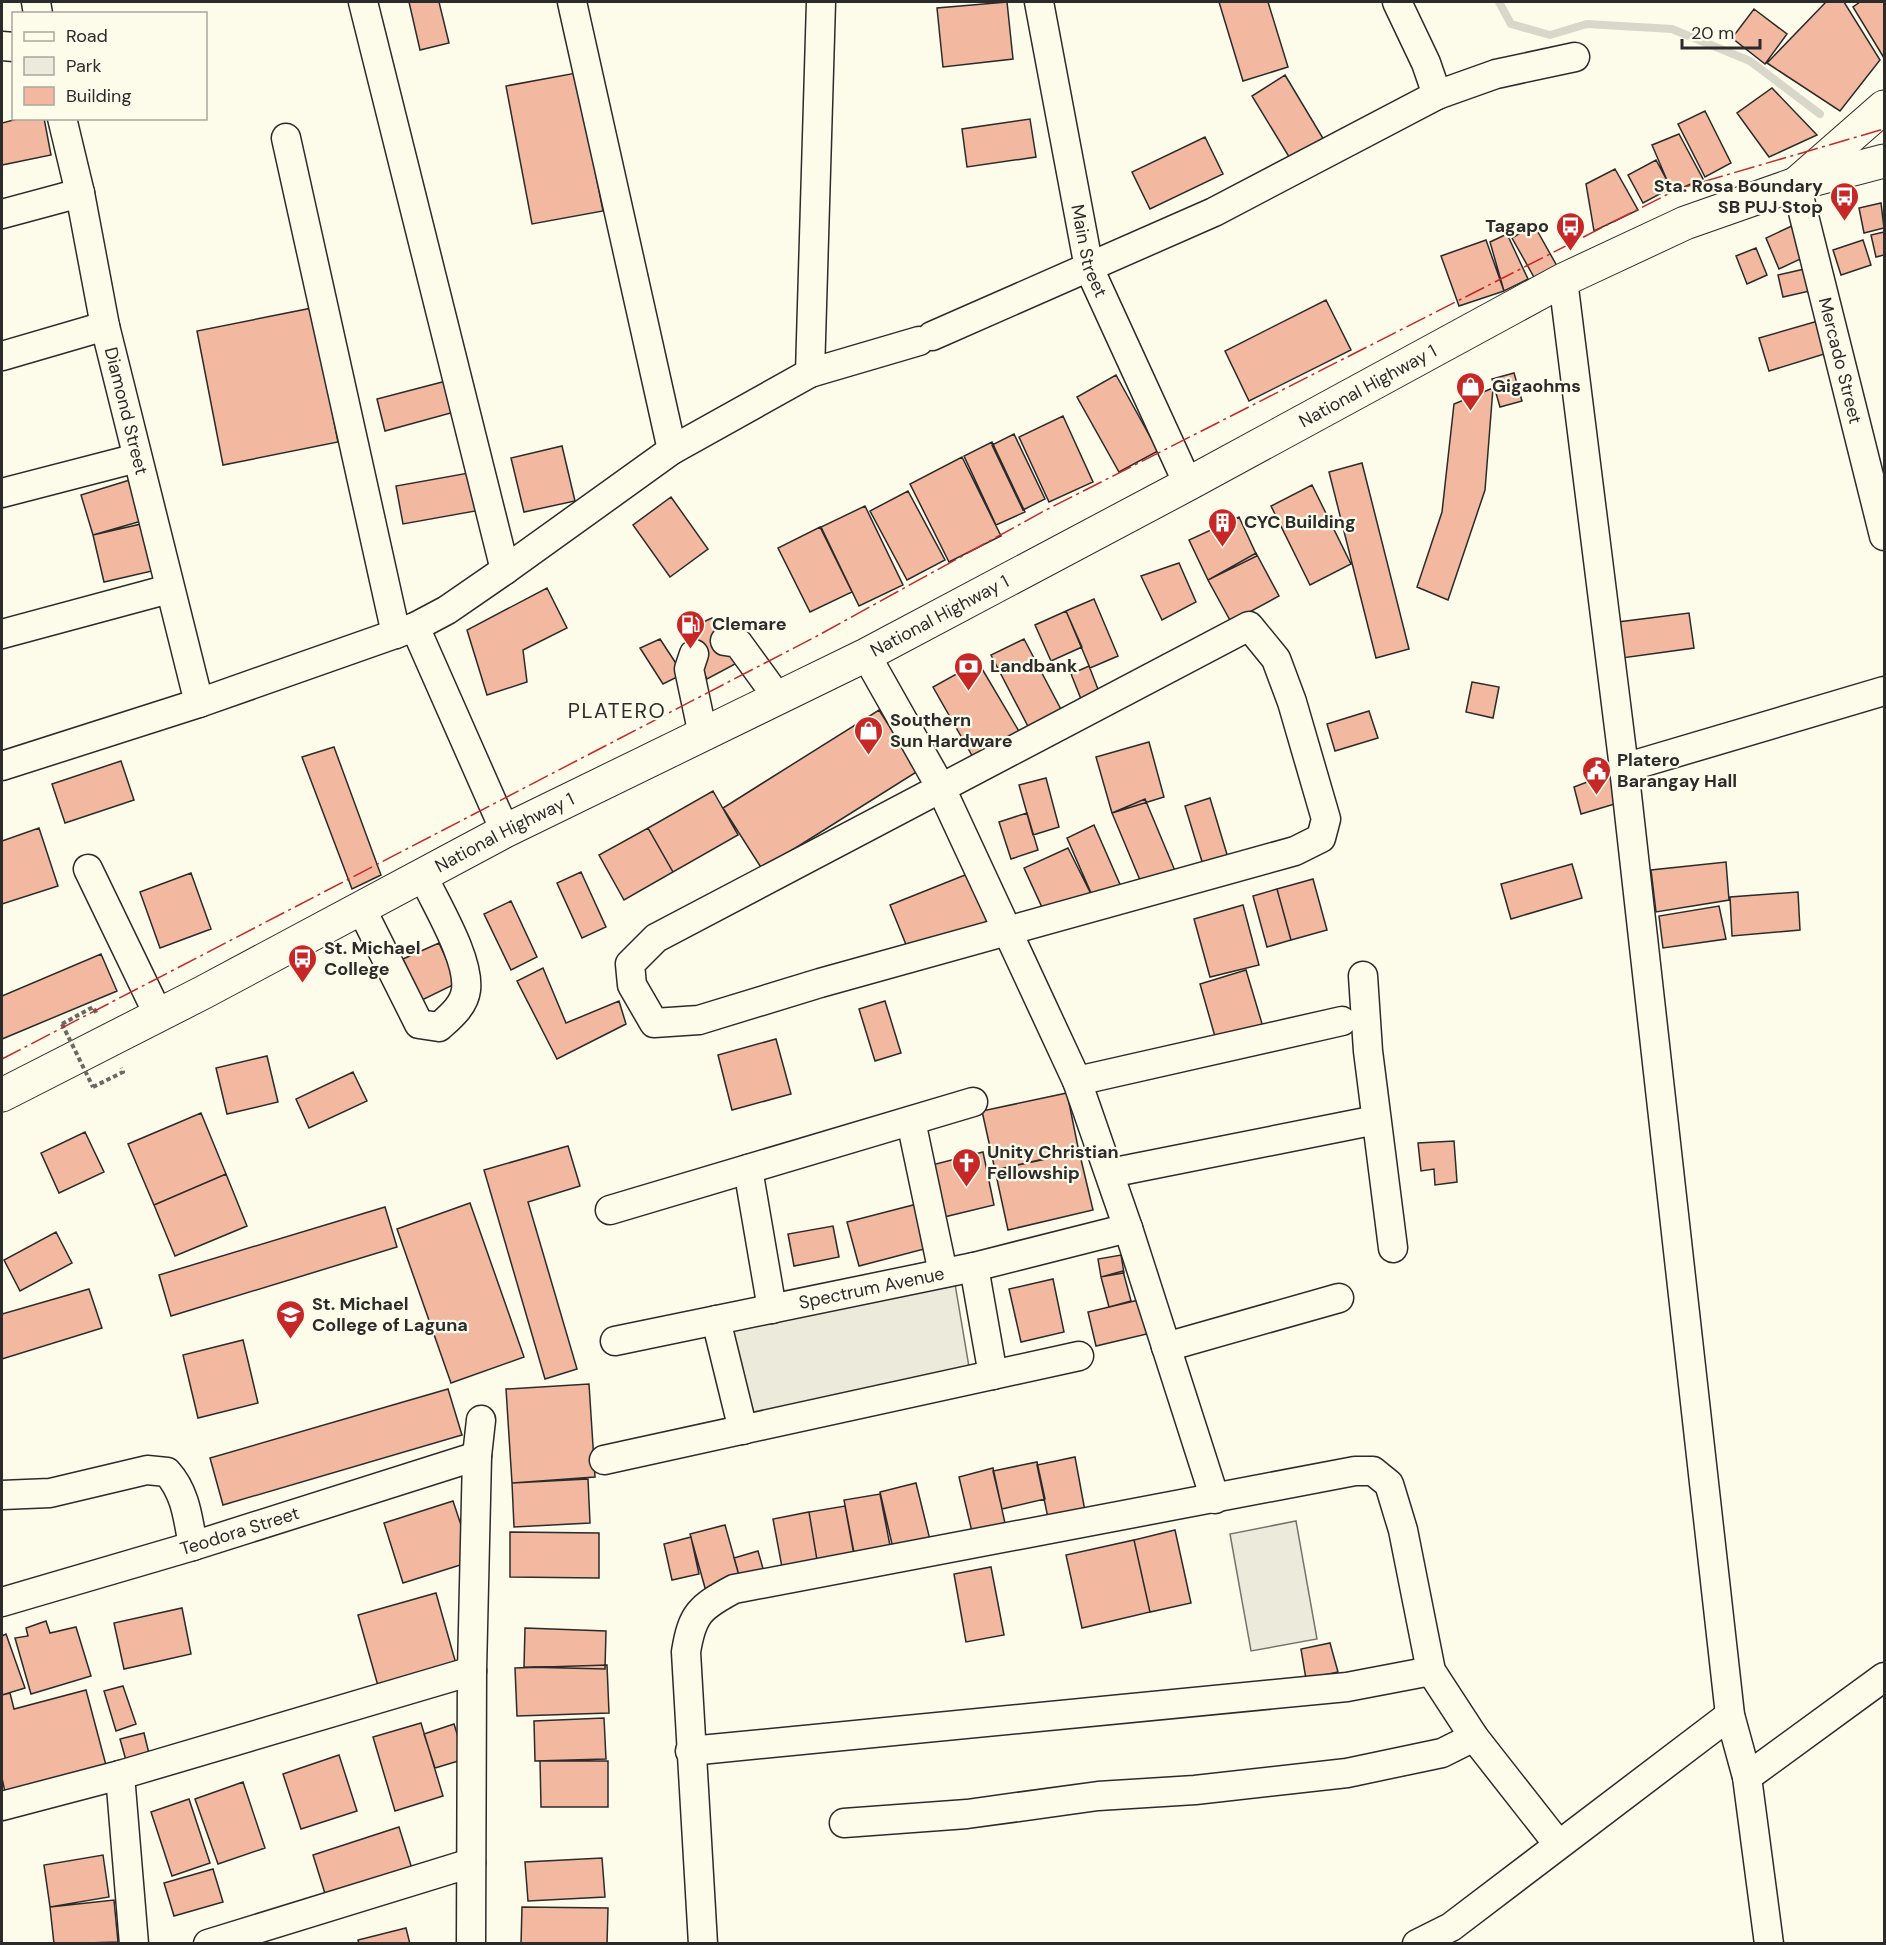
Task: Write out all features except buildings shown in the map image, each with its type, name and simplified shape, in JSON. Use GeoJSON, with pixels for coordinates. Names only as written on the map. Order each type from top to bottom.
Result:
{"type":"FeatureCollection","features":[{"type":"Feature","properties":{"kind":"main road"},"geometry":{"type":"LineString","coordinates":[[1796,184],[1884,107]]}},
{"type":"Feature","properties":{"kind":"main road","name":"National Highway 1"},"geometry":{"type":"LineString","coordinates":[[2,1095],[505,831],[866,654],[1188,484],[1563,280],[1685,223],[1796,184],[1884,161]]}},
{"type":"Feature","properties":{"kind":"street"},"geometry":{"type":"LineString","coordinates":[[363,2],[505,570]]}},
{"type":"Feature","properties":{"kind":"street"},"geometry":{"type":"LineString","coordinates":[[572,2],[672,450]]}},
{"type":"Feature","properties":{"kind":"street"},"geometry":{"type":"LineString","coordinates":[[810,373],[821,2]]}},
{"type":"Feature","properties":{"kind":"street","name":"Main Street"},"geometry":{"type":"LineString","coordinates":[[1039,2],[1089,268],[1188,484]]}},
{"type":"Feature","properties":{"kind":"street"},"geometry":{"type":"LineString","coordinates":[[1397,2],[1426,63],[1437,95]]}},
{"type":"Feature","properties":{"kind":"street"},"geometry":{"type":"LineString","coordinates":[[2,766],[199,702],[406,630],[447,610],[672,450],[810,373],[925,338],[1089,268],[1214,212],[1437,95],[1496,74],[1575,57]]}},
{"type":"Feature","properties":{"kind":"street","name":"Diamond Street"},"geometry":{"type":"LineString","coordinates":[[62,120],[80,193],[105,326],[169,590],[199,702]]}},
{"type":"Feature","properties":{"kind":"street"},"geometry":{"type":"LineString","coordinates":[[286,138],[406,630],[505,831]]}},
{"type":"Feature","properties":{"kind":"street","name":"Mercado Street"},"geometry":{"type":"LineString","coordinates":[[1796,184],[1884,536]]}},
{"type":"Feature","properties":{"kind":"street"},"geometry":{"type":"LineString","coordinates":[[2,214],[80,193]]}},
{"type":"Feature","properties":{"kind":"street"},"geometry":{"type":"LineString","coordinates":[[1563,280],[1624,768],[1730,1716],[1747,1777],[1769,1944]]}},
{"type":"Feature","properties":{"kind":"street"},"geometry":{"type":"LineString","coordinates":[[2,356],[105,326]]}},
{"type":"Feature","properties":{"kind":"street"},"geometry":{"type":"LineString","coordinates":[[2,493],[137,458]]}},
{"type":"Feature","properties":{"kind":"street"},"geometry":{"type":"LineString","coordinates":[[2,634],[169,590]]}},
{"type":"Feature","properties":{"kind":"street"},"geometry":{"type":"LineString","coordinates":[[1249,626],[1275,659],[1292,702],[1326,819],[1321,838],[1295,851],[1007,930],[699,1020],[654,1023],[632,985],[630,964],[656,938],[940,786],[1249,626]]}},
{"type":"Feature","properties":{"kind":"street"},"geometry":{"type":"LineString","coordinates":[[725,641],[738,643],[778,698]]}},
{"type":"Feature","properties":{"kind":"street"},"geometry":{"type":"LineString","coordinates":[[694,654],[689,669],[703,735]]}},
{"type":"Feature","properties":{"kind":"street"},"geometry":{"type":"LineString","coordinates":[[866,654],[940,786],[1077,1081],[1110,1173],[1215,1499]]}},
{"type":"Feature","properties":{"kind":"street"},"geometry":{"type":"LineString","coordinates":[[1624,768],[1884,691]]}},
{"type":"Feature","properties":{"kind":"street"},"geometry":{"type":"LineString","coordinates":[[88,869],[158,1014]]}},
{"type":"Feature","properties":{"kind":"street"},"geometry":{"type":"LineString","coordinates":[[361,908],[418,1024],[439,1027],[458,1009],[466,990],[462,962],[423,876]]}},
{"type":"Feature","properties":{"kind":"street"},"geometry":{"type":"LineString","coordinates":[[1363,976],[1376,1120],[1393,1248]]}},
{"type":"Feature","properties":{"kind":"street"},"geometry":{"type":"LineString","coordinates":[[1077,1081],[1342,1021]]}},
{"type":"Feature","properties":{"kind":"street"},"geometry":{"type":"LineString","coordinates":[[610,1210],[974,1102]]}},
{"type":"Feature","properties":{"kind":"street"},"geometry":{"type":"LineString","coordinates":[[1110,1173],[1376,1120]]}},
{"type":"Feature","properties":{"kind":"street"},"geometry":{"type":"LineString","coordinates":[[911,1121],[943,1273]]}},
{"type":"Feature","properties":{"kind":"street"},"geometry":{"type":"LineString","coordinates":[[748,1169],[772,1309]]}},
{"type":"Feature","properties":{"kind":"street","name":"Spectrum Avenue"},"geometry":{"type":"LineString","coordinates":[[615,1341],[974,1267],[1128,1228]]}},
{"type":"Feature","properties":{"kind":"street"},"geometry":{"type":"LineString","coordinates":[[974,1267],[993,1375]]}},
{"type":"Feature","properties":{"kind":"street"},"geometry":{"type":"LineString","coordinates":[[1166,1347],[1339,1298]]}},
{"type":"Feature","properties":{"kind":"street"},"geometry":{"type":"LineString","coordinates":[[716,1320],[743,1430]]}},
{"type":"Feature","properties":{"kind":"street"},"geometry":{"type":"LineString","coordinates":[[604,1460],[1079,1356]]}},
{"type":"Feature","properties":{"kind":"street"},"geometry":{"type":"LineString","coordinates":[[471,1944],[472,1671],[477,1456],[481,1420]]}},
{"type":"Feature","properties":{"kind":"street","name":"Teodora Street"},"geometry":{"type":"LineString","coordinates":[[2,1602],[193,1546],[477,1456]]}},
{"type":"Feature","properties":{"kind":"street"},"geometry":{"type":"LineString","coordinates":[[2,1495],[50,1492],[147,1470],[167,1472],[177,1483],[185,1500],[193,1546]]}},
{"type":"Feature","properties":{"kind":"street"},"geometry":{"type":"LineString","coordinates":[[703,1944],[686,1652],[691,1624],[704,1605],[734,1589],[1355,1471],[1373,1471],[1389,1484],[1403,1530],[1431,1671],[1474,1737],[1558,1844]]}},
{"type":"Feature","properties":{"kind":"street"},"geometry":{"type":"LineString","coordinates":[[2,1806],[120,1775],[472,1671]]}},
{"type":"Feature","properties":{"kind":"street"},"geometry":{"type":"LineString","coordinates":[[690,1751],[1347,1687],[1431,1671]]}},
{"type":"Feature","properties":{"kind":"street"},"geometry":{"type":"LineString","coordinates":[[1747,1777],[1884,1677]]}},
{"type":"Feature","properties":{"kind":"street"},"geometry":{"type":"LineString","coordinates":[[1417,1944],[1451,1927],[1730,1716]]}},
{"type":"Feature","properties":{"kind":"street"},"geometry":{"type":"LineString","coordinates":[[844,1823],[967,1814],[1098,1796],[1195,1790],[1347,1773],[1442,1753],[1474,1737]]}},
{"type":"Feature","properties":{"kind":"street"},"geometry":{"type":"LineString","coordinates":[[120,1775],[134,1944]]}},
{"type":"Feature","properties":{"kind":"street"},"geometry":{"type":"LineString","coordinates":[[207,1944],[471,1863]]}},
{"type":"Feature","properties":{"kind":"path"},"geometry":{"type":"LineString","coordinates":[[93,1007],[62,1023],[93,1087],[123,1072]]}},
{"type":"Feature","properties":{"kind":"green space"},"geometry":{"type":"Polygon","coordinates":[[[955,1284],[969,1367],[744,1419],[726,1332],[955,1284]]]}},
{"type":"Feature","properties":{"kind":"green space"},"geometry":{"type":"Polygon","coordinates":[[[1296,1521],[1317,1639],[1251,1651],[1230,1534],[1296,1521]]]}},
{"type":"Feature","properties":{"kind":"waterway"},"geometry":{"type":"LineString","coordinates":[[1499,2],[1511,24],[1550,35],[1587,24],[1672,29],[1750,61],[1820,114]]}},
{"type":"Feature","properties":{"kind":"power"},"geometry":{"type":"LineString","coordinates":[[2,1059],[817,636],[1044,511],[1678,189],[1884,129]]}},
{"type":"Feature","properties":{"kind":"place","name":"Sta. Rosa Boundary SB PUJ Stop"},"geometry":{"type":"Point","coordinates":[1844,222]}},
{"type":"Feature","properties":{"kind":"place","name":"Tagapo"},"geometry":{"type":"Point","coordinates":[1570,252]}},
{"type":"Feature","properties":{"kind":"place","name":"Gigaohms"},"geometry":{"type":"Point","coordinates":[1471,412]}},
{"type":"Feature","properties":{"kind":"place","name":"CYC Building"},"geometry":{"type":"Point","coordinates":[1223,548]}},
{"type":"Feature","properties":{"kind":"place","name":"Clemare"},"geometry":{"type":"Point","coordinates":[691,650]}},
{"type":"Feature","properties":{"kind":"place","name":"Landbank"},"geometry":{"type":"Point","coordinates":[969,692]}},
{"type":"Feature","properties":{"kind":"place","name":"Southern Sun Hardware"},"geometry":{"type":"Point","coordinates":[869,756]}},
{"type":"Feature","properties":{"kind":"place","name":"Platero Barangay Hall"},"geometry":{"type":"Point","coordinates":[1596,796]}},
{"type":"Feature","properties":{"kind":"place","name":"St. Michael College"},"geometry":{"type":"Point","coordinates":[303,984]}},
{"type":"Feature","properties":{"kind":"place","name":"Unity Christian Fellowship"},"geometry":{"type":"Point","coordinates":[966,1188]}},
{"type":"Feature","properties":{"kind":"place","name":"St. Michael College of Laguna"},"geometry":{"type":"Point","coordinates":[291,1340]}},
{"type":"Feature","properties":{"kind":"district","name":"PLATERO"},"geometry":{"type":"Point","coordinates":[617,711]}}]}
